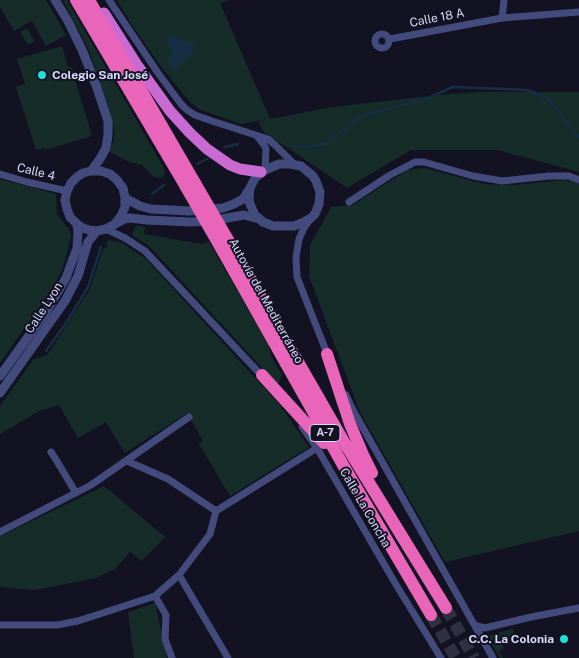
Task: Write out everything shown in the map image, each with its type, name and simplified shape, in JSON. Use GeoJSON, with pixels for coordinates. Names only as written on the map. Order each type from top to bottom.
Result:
{"type":"FeatureCollection","features":[{"type":"Feature","properties":{"kind":"highway","name":"Autovía del Mediterráneo"},"geometry":{"type":"LineString","coordinates":[[76,0],[446,608]]}},
{"type":"Feature","properties":{"kind":"highway","name":"Autovía del Mediterráneo"},"geometry":{"type":"LineString","coordinates":[[89,0],[190,185]]}},
{"type":"Feature","properties":{"kind":"highway"},"geometry":{"type":"LineString","coordinates":[[96,0],[137,65],[170,110],[190,133],[207,149],[230,165],[240,169],[263,171]]}},
{"type":"Feature","properties":{"kind":"highway","name":"Autovía del Mediterráneo"},"geometry":{"type":"LineString","coordinates":[[226,246],[343,465],[432,615]]}},
{"type":"Feature","properties":{"kind":"highway"},"geometry":{"type":"LineString","coordinates":[[328,354],[358,444],[399,520],[409,546]]}},
{"type":"Feature","properties":{"kind":"highway"},"geometry":{"type":"LineString","coordinates":[[262,375],[343,465]]}},
{"type":"Feature","properties":{"kind":"street"},"geometry":{"type":"LineString","coordinates":[[55,0],[83,52],[108,121],[106,148],[91,171]]}},
{"type":"Feature","properties":{"kind":"street"},"geometry":{"type":"LineString","coordinates":[[109,0],[158,73],[187,110],[272,142],[295,165]]}},
{"type":"Feature","properties":{"kind":"street"},"geometry":{"type":"LineString","coordinates":[[502,18],[504,0]]}},
{"type":"Feature","properties":{"kind":"street","name":"Calle 18 A"},"geometry":{"type":"LineString","coordinates":[[390,39],[502,18],[579,12]]}},
{"type":"Feature","properties":{"kind":"street"},"geometry":{"type":"LineString","coordinates":[[257,136],[266,150],[263,171]]}},
{"type":"Feature","properties":{"kind":"street"},"geometry":{"type":"LineString","coordinates":[[349,202],[390,175],[415,162],[424,162],[473,176],[502,181],[549,176],[569,176],[579,180]]}},
{"type":"Feature","properties":{"kind":"street"},"geometry":{"type":"LineString","coordinates":[[125,198],[140,206],[151,209],[189,211],[223,208],[243,199],[255,178],[263,171],[279,164],[301,166],[310,172],[320,192],[319,204],[299,240],[296,257],[298,277],[328,354],[354,412],[493,658]]}},
{"type":"Feature","properties":{"kind":"street"},"geometry":{"type":"LineString","coordinates":[[115,224],[121,216],[125,198],[123,188],[117,180],[110,174],[101,171],[91,171],[76,178],[67,191],[66,209],[70,217],[83,228],[101,230],[130,218],[190,222],[210,221],[244,215],[259,219]]}},
{"type":"Feature","properties":{"kind":"street","name":"Calle 4"},"geometry":{"type":"LineString","coordinates":[[0,174],[67,191]]}},
{"type":"Feature","properties":{"kind":"street"},"geometry":{"type":"LineString","coordinates":[[250,188],[250,204],[255,215],[268,225],[294,226],[302,224],[311,218]]}},
{"type":"Feature","properties":{"kind":"street","name":"Calle Lyon"},"geometry":{"type":"LineString","coordinates":[[0,376],[46,312],[66,278],[77,248],[77,224]]}},
{"type":"Feature","properties":{"kind":"street","name":"Calle Lyon"},"geometry":{"type":"LineString","coordinates":[[0,393],[65,301],[78,276],[88,242],[101,230]]}},
{"type":"Feature","properties":{"kind":"street","name":"Calle La Concha"},"geometry":{"type":"LineString","coordinates":[[101,230],[126,238],[145,251],[262,375],[317,448],[441,658]]}},
{"type":"Feature","properties":{"kind":"street"},"geometry":{"type":"LineString","coordinates":[[0,532],[92,485],[189,417]]}},
{"type":"Feature","properties":{"kind":"street"},"geometry":{"type":"LineString","coordinates":[[0,625],[57,625],[78,621],[155,596],[179,575],[210,534],[216,511],[317,448]]}},
{"type":"Feature","properties":{"kind":"street"},"geometry":{"type":"LineString","coordinates":[[51,452],[76,493]]}},
{"type":"Feature","properties":{"kind":"street"},"geometry":{"type":"LineString","coordinates":[[127,461],[168,479],[216,511]]}},
{"type":"Feature","properties":{"kind":"street"},"geometry":{"type":"LineString","coordinates":[[179,575],[228,658]]}},
{"type":"Feature","properties":{"kind":"street"},"geometry":{"type":"LineString","coordinates":[[155,596],[166,615],[165,638],[172,658]]}},
{"type":"Feature","properties":{"kind":"street"},"geometry":{"type":"LineString","coordinates":[[474,624],[485,628],[531,616],[579,608]]}},
{"type":"Feature","properties":{"kind":"street"},"geometry":{"type":"LineString","coordinates":[[483,640],[482,633],[485,628]]}},
{"type":"Feature","properties":{"kind":"green space"},"geometry":{"type":"Polygon","coordinates":[[[0,0],[46,0],[66,35],[46,46],[32,21],[14,31],[0,7],[0,0]]]}},
{"type":"Feature","properties":{"kind":"green space"},"geometry":{"type":"Polygon","coordinates":[[[63,0],[67,0],[165,170],[164,176],[161,178],[154,177],[142,165],[129,162],[110,152],[115,134],[109,108],[88,48],[63,0]]]}},
{"type":"Feature","properties":{"kind":"green space"},"geometry":{"type":"Polygon","coordinates":[[[117,0],[230,0],[220,3],[270,119],[332,107],[448,94],[479,92],[579,92],[579,172],[498,150],[411,150],[347,188],[264,132],[258,122],[267,119],[241,124],[201,110],[191,103],[162,68],[117,0]]]}},
{"type":"Feature","properties":{"kind":"green space"},"geometry":{"type":"Polygon","coordinates":[[[27,28],[35,41],[28,45],[20,32],[27,28]]]}},
{"type":"Feature","properties":{"kind":"green space"},"geometry":{"type":"Polygon","coordinates":[[[62,46],[68,67],[71,66],[92,136],[45,150],[44,148],[36,150],[16,87],[25,84],[17,59],[62,46]]]}},
{"type":"Feature","properties":{"kind":"green space"},"geometry":{"type":"Polygon","coordinates":[[[425,168],[484,184],[515,185],[564,180],[579,183],[579,531],[445,562],[360,412],[309,276],[310,245],[331,207],[353,205],[407,170],[425,168]]]}},
{"type":"Feature","properties":{"kind":"green space"},"geometry":{"type":"Polygon","coordinates":[[[0,179],[56,194],[57,214],[70,231],[71,237],[63,268],[50,292],[0,363],[0,179]]]}},
{"type":"Feature","properties":{"kind":"green space"},"geometry":{"type":"Polygon","coordinates":[[[136,225],[145,227],[144,234],[201,244],[209,242],[269,346],[271,356],[282,375],[278,385],[149,246],[132,235],[136,225]]]}},
{"type":"Feature","properties":{"kind":"green space"},"geometry":{"type":"Polygon","coordinates":[[[108,240],[122,243],[145,258],[279,404],[309,447],[230,496],[199,444],[203,441],[187,413],[125,453],[106,422],[78,438],[59,405],[39,411],[0,434],[0,406],[33,360],[48,354],[90,289],[103,249],[106,248],[108,240]]]}},
{"type":"Feature","properties":{"kind":"green space"},"geometry":{"type":"Polygon","coordinates":[[[104,486],[165,537],[142,561],[130,552],[115,569],[96,578],[35,590],[0,587],[0,535],[104,486]]]}},
{"type":"Feature","properties":{"kind":"green space"},"geometry":{"type":"Polygon","coordinates":[[[155,603],[167,658],[134,658],[128,612],[155,603]]]}},
{"type":"Feature","properties":{"kind":"green space"},"geometry":{"type":"Polygon","coordinates":[[[513,629],[515,635],[501,642],[504,648],[499,651],[503,658],[500,658],[489,637],[493,634],[513,629]]]}},
{"type":"Feature","properties":{"kind":"water"},"geometry":{"type":"Polygon","coordinates":[[[173,36],[180,40],[191,42],[194,47],[193,52],[174,69],[168,63],[172,52],[167,39],[173,36]]]}},
{"type":"Feature","properties":{"kind":"waterway"},"geometry":{"type":"LineString","coordinates":[[291,146],[315,146],[328,143],[353,122],[365,115],[428,98],[453,87],[528,90],[549,99],[579,137]]}},
{"type":"Feature","properties":{"kind":"waterway"},"geometry":{"type":"LineString","coordinates":[[225,147],[238,144]]}},
{"type":"Feature","properties":{"kind":"waterway"},"geometry":{"type":"LineString","coordinates":[[197,164],[207,159]]}},
{"type":"Feature","properties":{"kind":"waterway"},"geometry":{"type":"LineString","coordinates":[[152,194],[164,185]]}},
{"type":"Feature","properties":{"kind":"waterway"},"geometry":{"type":"LineString","coordinates":[[46,351],[88,287],[101,247]]}},
{"type":"Feature","properties":{"kind":"tunnel"},"geometry":{"type":"LineString","coordinates":[[446,608],[474,658]]}},
{"type":"Feature","properties":{"kind":"tunnel"},"geometry":{"type":"LineString","coordinates":[[431,615],[456,658]]}},
{"type":"Feature","properties":{"kind":"place","name":"Colegio San José"},"geometry":{"type":"Point","coordinates":[42,75]}},
{"type":"Feature","properties":{"kind":"place","name":"C.C. La Colonia"},"geometry":{"type":"Point","coordinates":[564,639]}}]}
